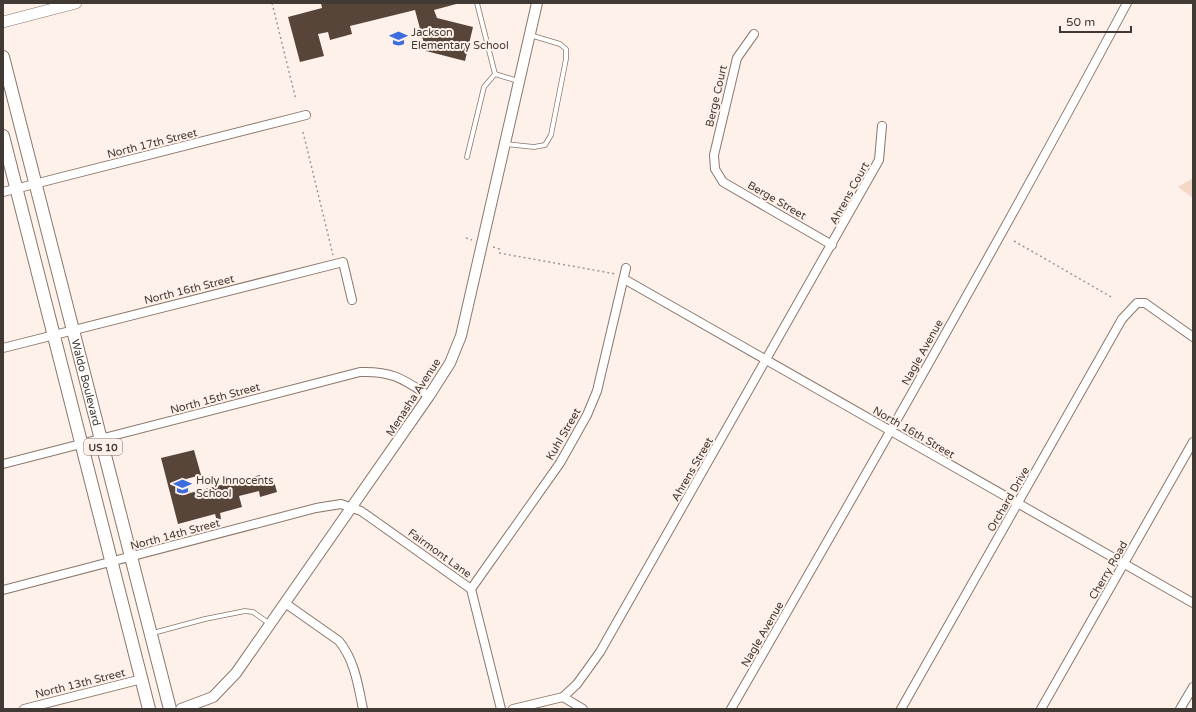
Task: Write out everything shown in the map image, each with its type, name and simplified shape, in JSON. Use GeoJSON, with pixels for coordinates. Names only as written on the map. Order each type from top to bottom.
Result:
{"type":"FeatureCollection","features":[{"type":"Feature","properties":{"kind":"main road"},"geometry":{"type":"LineString","coordinates":[[3,22],[76,3]]}},
{"type":"Feature","properties":{"kind":"main road","name":"Waldo Boulevard"},"geometry":{"type":"LineString","coordinates":[[3,56],[170,709]]}},
{"type":"Feature","properties":{"kind":"main road","name":"Waldo Boulevard"},"geometry":{"type":"LineString","coordinates":[[3,136],[149,709]]}},
{"type":"Feature","properties":{"kind":"street","name":"Menasha Avenue"},"geometry":{"type":"LineString","coordinates":[[181,709],[204,701],[220,691],[236,673],[429,396],[450,363],[461,336],[536,3]]}},
{"type":"Feature","properties":{"kind":"street","name":"Nagle Avenue"},"geometry":{"type":"LineString","coordinates":[[731,709],[891,432],[1060,128],[1127,3]]}},
{"type":"Feature","properties":{"kind":"street","name":"Berge Court"},"geometry":{"type":"LineString","coordinates":[[715,169],[714,155],[737,58],[754,34]]}},
{"type":"Feature","properties":{"kind":"street","name":"North 17th Street"},"geometry":{"type":"LineString","coordinates":[[3,192],[306,115]]}},
{"type":"Feature","properties":{"kind":"street","name":"Ahrens Court"},"geometry":{"type":"LineString","coordinates":[[832,246],[879,160],[882,126]]}},
{"type":"Feature","properties":{"kind":"street","name":"Berge Street"},"geometry":{"type":"LineString","coordinates":[[715,169],[723,182],[832,246]]}},
{"type":"Feature","properties":{"kind":"street","name":"Ahrens Street"},"geometry":{"type":"LineString","coordinates":[[563,697],[577,684],[600,652],[832,246]]}},
{"type":"Feature","properties":{"kind":"street","name":"North 16th Street"},"geometry":{"type":"LineString","coordinates":[[3,348],[73,329],[342,262],[352,300]]}},
{"type":"Feature","properties":{"kind":"street","name":"Kuhl Street"},"geometry":{"type":"LineString","coordinates":[[471,589],[560,463],[587,415],[597,390],[626,268]]}},
{"type":"Feature","properties":{"kind":"street","name":"North 16th Street"},"geometry":{"type":"LineString","coordinates":[[624,279],[1193,604]]}},
{"type":"Feature","properties":{"kind":"street","name":"Orchard Drive"},"geometry":{"type":"LineString","coordinates":[[901,709],[1122,319],[1137,303],[1145,303],[1193,337]]}},
{"type":"Feature","properties":{"kind":"street","name":"North 15th Street"},"geometry":{"type":"LineString","coordinates":[[3,464],[360,372],[379,372],[394,375],[429,396]]}},
{"type":"Feature","properties":{"kind":"street","name":"Cherry Road"},"geometry":{"type":"LineString","coordinates":[[1041,709],[1193,442]]}},
{"type":"Feature","properties":{"kind":"street","name":"North 14th Street"},"geometry":{"type":"LineString","coordinates":[[3,590],[325,506],[341,504],[352,507]]}},
{"type":"Feature","properties":{"kind":"street","name":"Fairmont Lane"},"geometry":{"type":"LineString","coordinates":[[352,507],[370,516],[471,589],[501,709]]}},
{"type":"Feature","properties":{"kind":"street"},"geometry":{"type":"LineString","coordinates":[[286,602],[334,638],[346,650],[355,673],[363,709]]}},
{"type":"Feature","properties":{"kind":"street","name":"North 13th Street"},"geometry":{"type":"LineString","coordinates":[[24,709],[142,679]]}},
{"type":"Feature","properties":{"kind":"street"},"geometry":{"type":"LineString","coordinates":[[1180,709],[1193,687]]}},
{"type":"Feature","properties":{"kind":"street"},"geometry":{"type":"LineString","coordinates":[[514,709],[563,697],[583,709]]}},
{"type":"Feature","properties":{"kind":"lane"},"geometry":{"type":"LineString","coordinates":[[476,3],[495,74]]}},
{"type":"Feature","properties":{"kind":"lane"},"geometry":{"type":"LineString","coordinates":[[505,144],[534,147],[546,146],[551,135],[566,58],[566,49],[560,44],[529,35]]}},
{"type":"Feature","properties":{"kind":"lane"},"geometry":{"type":"LineString","coordinates":[[495,74],[519,81]]}},
{"type":"Feature","properties":{"kind":"lane"},"geometry":{"type":"LineString","coordinates":[[467,156],[484,87],[495,74]]}},
{"type":"Feature","properties":{"kind":"lane"},"geometry":{"type":"LineString","coordinates":[[151,634],[209,618],[244,611],[253,612],[270,625]]}},
{"type":"Feature","properties":{"kind":"path"},"geometry":{"type":"LineString","coordinates":[[272,3],[296,100]]}},
{"type":"Feature","properties":{"kind":"path"},"geometry":{"type":"LineString","coordinates":[[303,132],[333,255]]}},
{"type":"Feature","properties":{"kind":"path"},"geometry":{"type":"LineString","coordinates":[[466,238],[473,240]]}},
{"type":"Feature","properties":{"kind":"path"},"geometry":{"type":"LineString","coordinates":[[1014,241],[1113,298]]}},
{"type":"Feature","properties":{"kind":"path"},"geometry":{"type":"LineString","coordinates":[[493,247],[500,249]]}},
{"type":"Feature","properties":{"kind":"path"},"geometry":{"type":"LineString","coordinates":[[499,253],[616,274]]}},
{"type":"Feature","properties":{"kind":"shaded area"},"geometry":{"type":"Polygon","coordinates":[[[1193,178],[1193,198],[1178,187],[1193,178]]]}},
{"type":"Feature","properties":{"kind":"building"},"geometry":{"type":"Polygon","coordinates":[[[321,3],[460,3],[434,10],[437,18],[473,27],[465,61],[426,51],[415,10],[350,26],[352,34],[330,40],[328,32],[318,34],[324,56],[300,62],[288,17],[322,8],[321,3]]]}},
{"type":"Feature","properties":{"kind":"building"},"geometry":{"type":"Polygon","coordinates":[[[194,450],[201,475],[186,479],[190,493],[260,475],[262,481],[273,478],[277,492],[260,497],[259,491],[239,496],[242,507],[220,513],[221,519],[217,521],[215,514],[178,524],[161,458],[194,450]]]}},
{"type":"Feature","properties":{"kind":"place","name":"Jackson Elementary School"},"geometry":{"type":"Point","coordinates":[398,38]}},
{"type":"Feature","properties":{"kind":"place","name":"Holy Innocents School"},"geometry":{"type":"Point","coordinates":[183,486]}}]}
